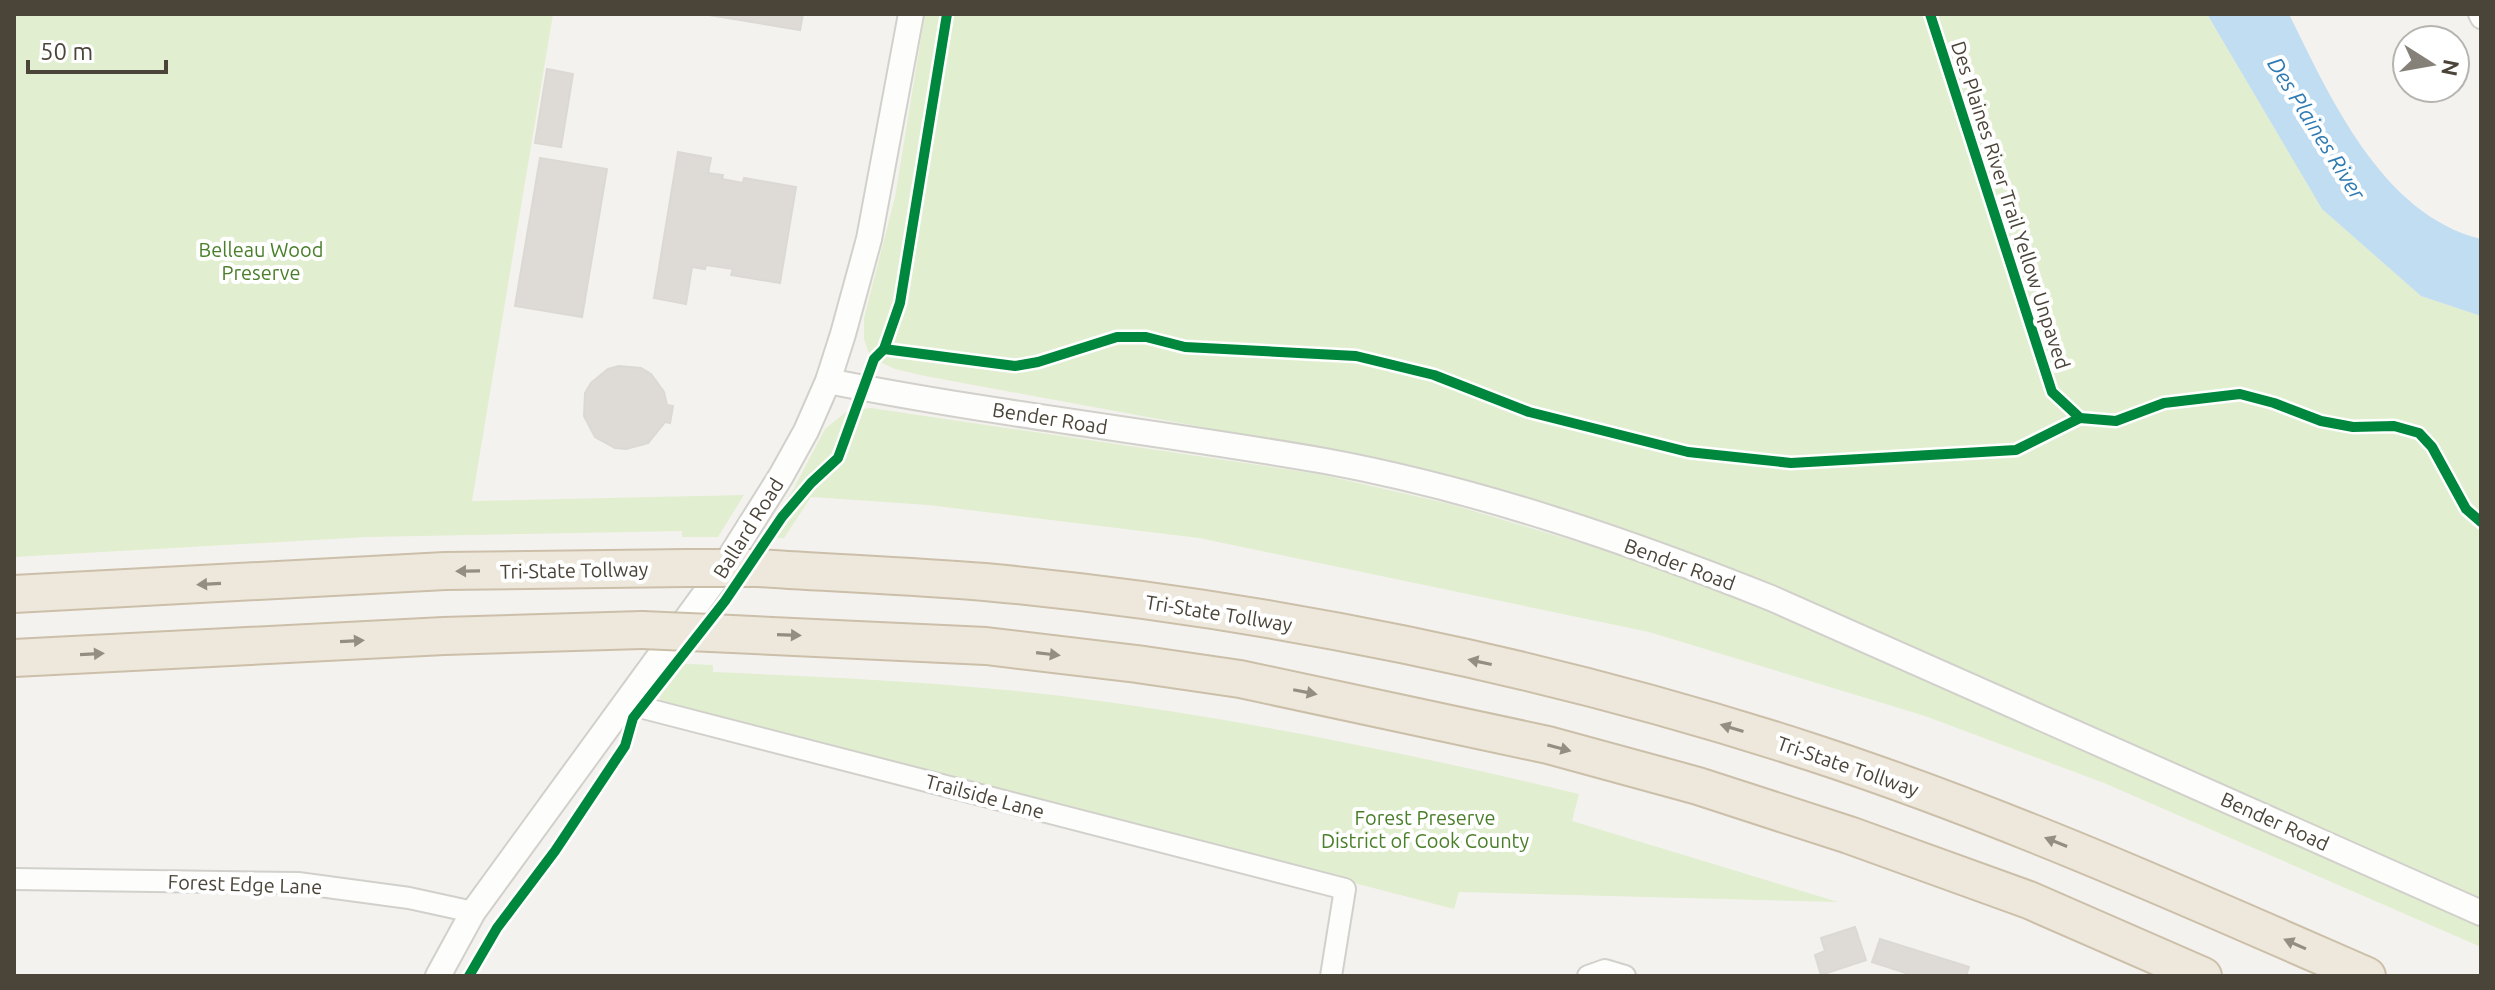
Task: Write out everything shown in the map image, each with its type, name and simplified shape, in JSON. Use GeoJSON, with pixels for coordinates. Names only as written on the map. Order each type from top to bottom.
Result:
{"type":"FeatureCollection","features":[{"type":"Feature","properties":{"kind":"highway","name":"Tri-State Tollway"},"geometry":{"type":"LineString","coordinates":[[14,594],[445,571],[759,568],[987,583],[1142,600],[1305,627],[1489,664],[1695,717],[1811,752],[2058,842],[2367,976]]}},
{"type":"Feature","properties":{"kind":"highway"},"geometry":{"type":"LineString","coordinates":[[14,658],[444,636],[642,630],[986,646],[1137,664],[1240,679],[1548,745],[1698,786],[1849,835],[2029,900],[2203,976]]}},
{"type":"Feature","properties":{"kind":"street","name":"Ballard Road"},"geometry":{"type":"LineString","coordinates":[[438,976],[473,912],[727,562],[806,431],[828,381],[869,239],[911,14]]}},
{"type":"Feature","properties":{"kind":"street","name":"Bender Road"},"geometry":{"type":"LineString","coordinates":[[828,381],[1341,465],[1441,488],[1678,561],[1786,604],[2481,913]]}},
{"type":"Feature","properties":{"kind":"street","name":"Trailside Lane"},"geometry":{"type":"LineString","coordinates":[[624,703],[1345,889],[1331,976]]}},
{"type":"Feature","properties":{"kind":"street","name":"Forest Edge Lane"},"geometry":{"type":"LineString","coordinates":[[14,879],[298,883],[409,898],[473,912]]}},
{"type":"Feature","properties":{"kind":"street"},"geometry":{"type":"LineString","coordinates":[[1588,976],[1605,970],[1625,976]]}},
{"type":"Feature","properties":{"kind":"green space","name":"Belleau Wood Preserve"},"geometry":{"type":"Polygon","coordinates":[[[14,14],[553,14],[472,501],[744,495],[718,537],[682,537],[682,531],[368,537],[14,557],[14,14]]]}},
{"type":"Feature","properties":{"kind":"green space"},"geometry":{"type":"Polygon","coordinates":[[[925,14],[2207,14],[2322,209],[2421,296],[2481,316],[2481,900],[1751,576],[1600,522],[1386,461],[925,376],[895,369],[874,359],[864,339],[864,318],[895,197],[925,14]]]}},
{"type":"Feature","properties":{"kind":"green space"},"geometry":{"type":"Polygon","coordinates":[[[871,408],[1319,474],[1450,504],[1624,556],[1759,606],[2481,927],[2481,947],[2104,783],[1925,716],[1649,632],[1199,538],[928,505],[811,497],[784,538],[762,537],[793,490],[825,429],[847,411],[871,408]]]}},
{"type":"Feature","properties":{"kind":"green space","name":"Forest Preserve District of Cook County"},"geometry":{"type":"Polygon","coordinates":[[[665,663],[713,665],[713,672],[844,678],[1062,696],[1257,726],[1451,764],[1579,794],[1572,821],[1838,902],[1459,892],[1454,909],[662,702],[654,691],[665,663]]]}},
{"type":"Feature","properties":{"kind":"water","name":"Des Plaines River"},"geometry":{"type":"Polygon","coordinates":[[[2207,14],[2289,14],[2342,115],[2363,149],[2388,179],[2415,205],[2446,226],[2481,239],[2481,316],[2421,296],[2322,209],[2207,14]]]}},
{"type":"Feature","properties":{"kind":"building"},"geometry":{"type":"Polygon","coordinates":[[[703,14],[803,14],[800,30],[703,14]]]}},
{"type":"Feature","properties":{"kind":"building"},"geometry":{"type":"Polygon","coordinates":[[[547,69],[573,74],[561,147],[535,143],[547,69]]]}},
{"type":"Feature","properties":{"kind":"building"},"geometry":{"type":"Polygon","coordinates":[[[678,152],[711,158],[708,173],[723,175],[722,179],[743,183],[744,178],[796,187],[780,283],[731,275],[733,269],[706,265],[705,269],[692,267],[686,304],[654,298],[678,152]]]}},
{"type":"Feature","properties":{"kind":"building"},"geometry":{"type":"Polygon","coordinates":[[[540,158],[607,169],[582,317],[515,306],[540,158]]]}},
{"type":"Feature","properties":{"kind":"building"},"geometry":{"type":"Polygon","coordinates":[[[619,366],[641,368],[651,374],[664,392],[667,405],[673,406],[670,423],[665,422],[648,443],[626,449],[615,448],[595,437],[584,416],[585,393],[591,383],[608,369],[619,366]]]}},
{"type":"Feature","properties":{"kind":"building"},"geometry":{"type":"Polygon","coordinates":[[[1855,927],[1866,960],[1821,975],[1815,955],[1825,951],[1821,938],[1855,927]]]}},
{"type":"Feature","properties":{"kind":"building"},"geometry":{"type":"Polygon","coordinates":[[[1880,939],[1969,967],[1966,976],[1915,976],[1872,962],[1880,939]]]}},
{"type":"Feature","properties":{"kind":"cycle path"},"geometry":{"type":"LineString","coordinates":[[469,976],[497,928],[555,851],[625,746],[633,718],[725,601],[782,517],[838,458],[874,359],[884,349],[900,303],[947,14]]}},
{"type":"Feature","properties":{"kind":"cycle path","name":"Des Plaines River Trail Yellow Unpaved"},"geometry":{"type":"LineString","coordinates":[[1930,14],[2052,392],[2080,418],[2116,421],[2164,403],[2240,394],[2321,421],[2353,427],[2394,426],[2419,433],[2432,447],[2466,509],[2481,522]]}},
{"type":"Feature","properties":{"kind":"cycle path"},"geometry":{"type":"LineString","coordinates":[[884,349],[1015,366],[1038,362],[1117,337],[1146,337],[1185,347],[1356,356],[1434,375],[1529,412],[1688,452],[1791,463],[2016,450],[2080,418]]}}]}
